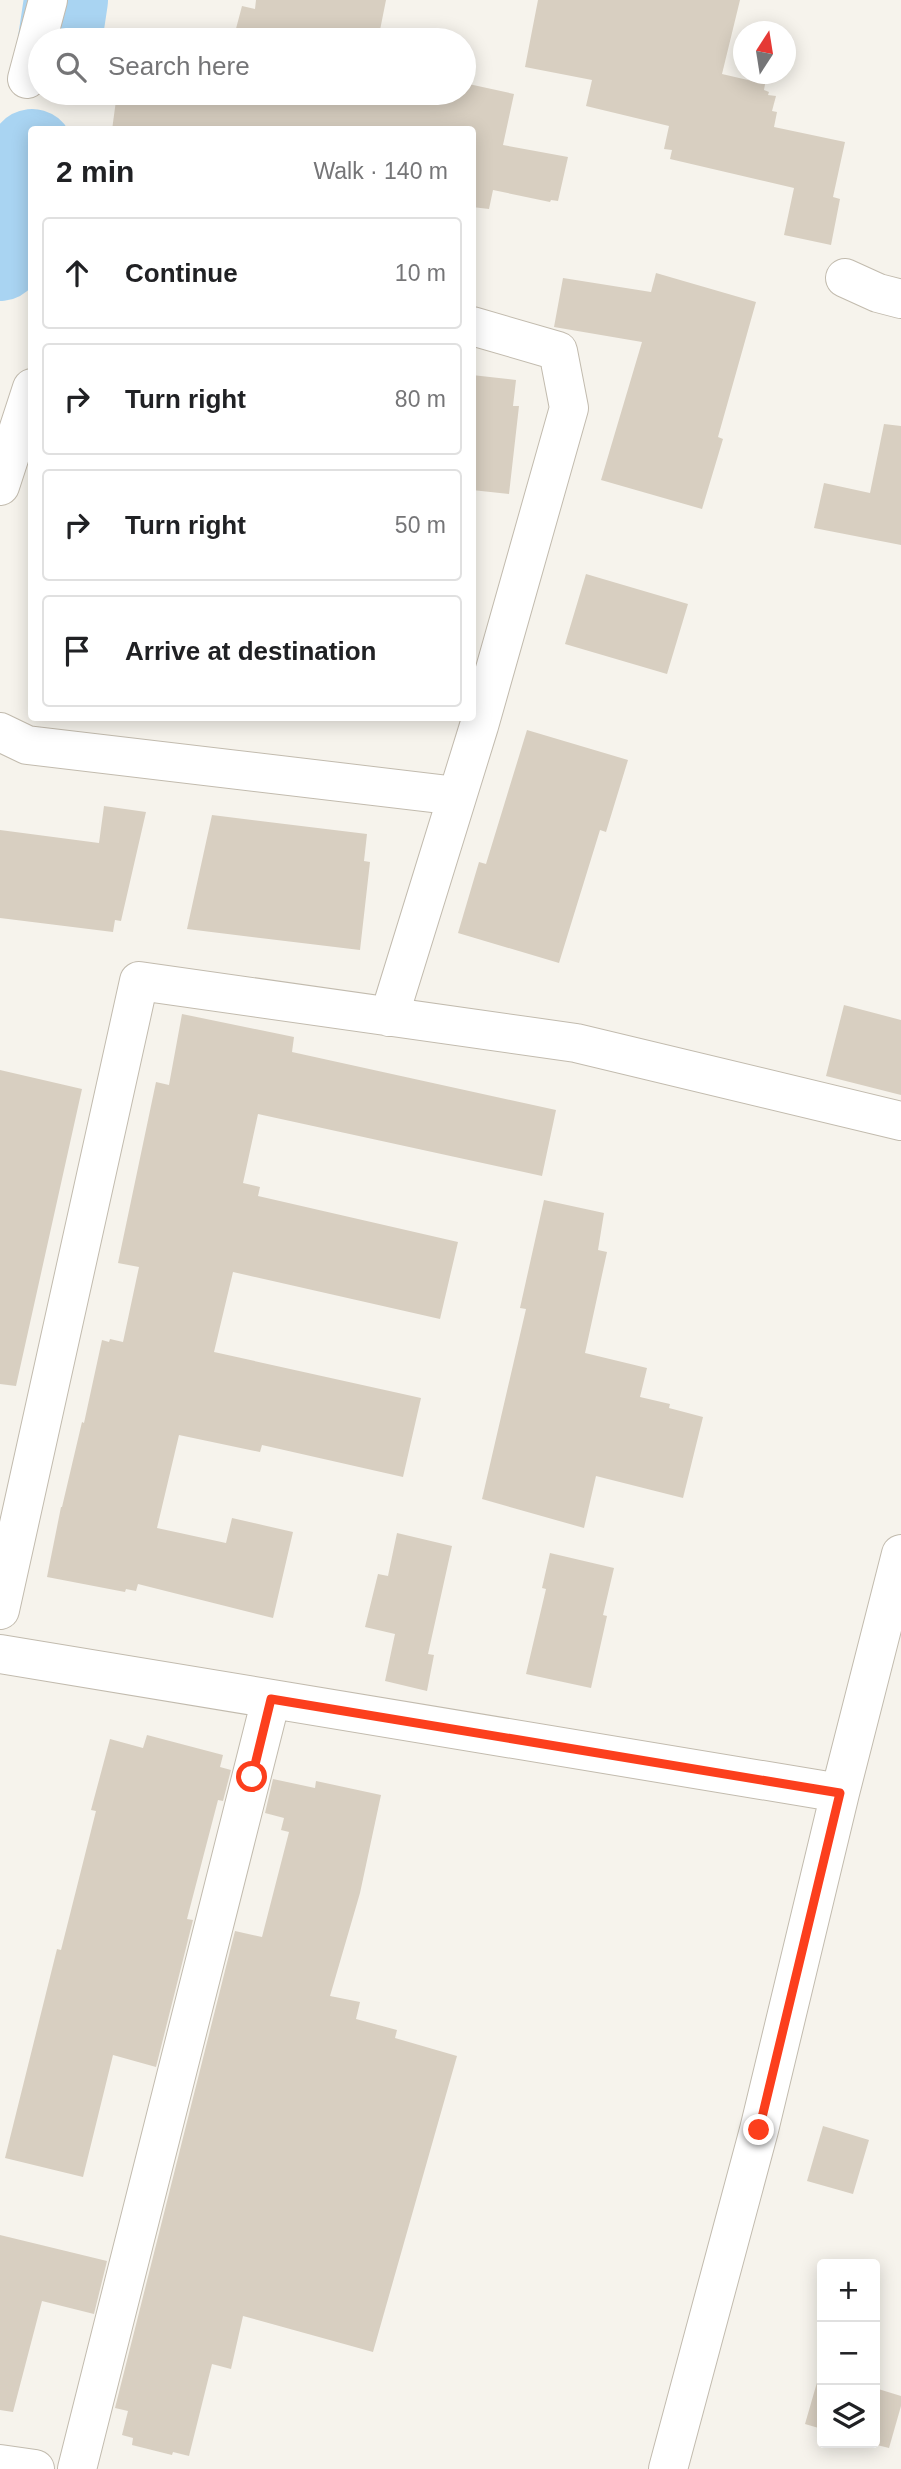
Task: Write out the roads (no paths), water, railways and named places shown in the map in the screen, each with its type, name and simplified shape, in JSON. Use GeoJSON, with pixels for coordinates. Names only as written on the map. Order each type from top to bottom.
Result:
{"type":"FeatureCollection","features":[{"type":"Feature","properties":{"kind":"street"},"geometry":{"type":"LineString","coordinates":[[41,28],[48,0]]}},
{"type":"Feature","properties":{"kind":"street"},"geometry":{"type":"LineString","coordinates":[[845,278],[878,293],[901,299]]}},
{"type":"Feature","properties":{"kind":"street"},"geometry":{"type":"LineString","coordinates":[[389,1017],[457,796],[569,408],[558,351],[476,327]]}},
{"type":"Feature","properties":{"kind":"street"},"geometry":{"type":"LineString","coordinates":[[0,486],[28,400]]}},
{"type":"Feature","properties":{"kind":"street"},"geometry":{"type":"LineString","coordinates":[[0,732],[27,745],[457,796]]}},
{"type":"Feature","properties":{"kind":"street"},"geometry":{"type":"LineString","coordinates":[[0,1610],[139,981],[576,1043],[901,1121]]}},
{"type":"Feature","properties":{"kind":"street"},"geometry":{"type":"LineString","coordinates":[[668,2469],[759,2130],[901,1554]]}},
{"type":"Feature","properties":{"kind":"street"},"geometry":{"type":"LineString","coordinates":[[0,1654],[840,1793]]}},
{"type":"Feature","properties":{"kind":"street"},"geometry":{"type":"LineString","coordinates":[[77,2469],[271,1699]]}},
{"type":"Feature","properties":{"kind":"street"},"geometry":{"type":"LineString","coordinates":[[0,2464],[35,2469]]}},
{"type":"Feature","properties":{"kind":"waterway"},"geometry":{"type":"LineString","coordinates":[[62,28],[66,0]]}},
{"type":"Feature","properties":{"kind":"waterway"},"geometry":{"type":"LineString","coordinates":[[0,259],[28,164]]}}]}
